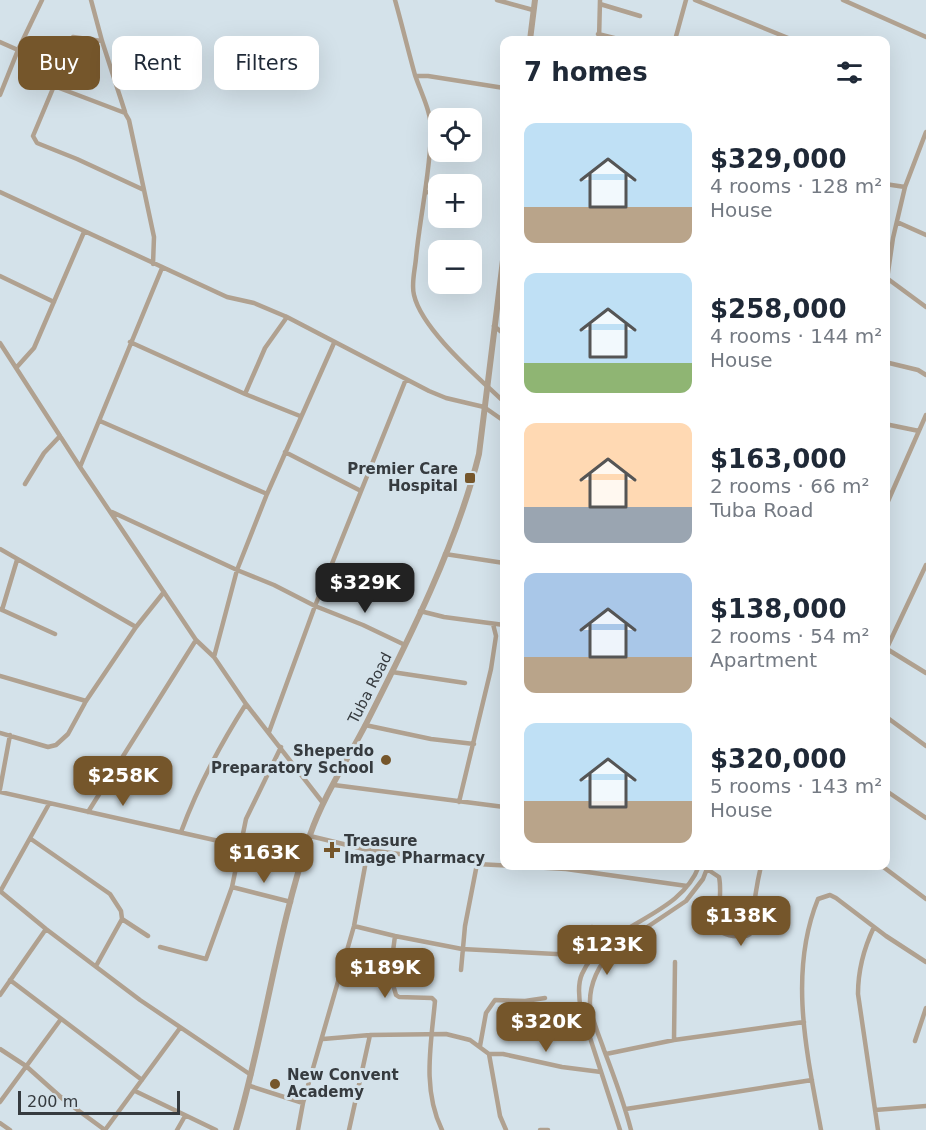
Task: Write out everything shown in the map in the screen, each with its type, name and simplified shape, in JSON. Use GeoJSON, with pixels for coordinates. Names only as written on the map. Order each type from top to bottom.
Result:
{"type":"FeatureCollection","features":[{"type":"Feature","properties":{"kind":"street"},"geometry":{"type":"LineString","coordinates":[[25,36],[42,0]]}},
{"type":"Feature","properties":{"kind":"street"},"geometry":{"type":"LineString","coordinates":[[91,0],[102,41],[129,120],[154,237],[153,264]]}},
{"type":"Feature","properties":{"kind":"street"},"geometry":{"type":"LineString","coordinates":[[395,0],[428,112],[431,130],[413,294],[418,306],[437,334],[487,388],[500,399]]}},
{"type":"Feature","properties":{"kind":"street"},"geometry":{"type":"LineString","coordinates":[[497,0],[533,10]]}},
{"type":"Feature","properties":{"kind":"street"},"geometry":{"type":"LineString","coordinates":[[530,36],[535,0]]}},
{"type":"Feature","properties":{"kind":"street"},"geometry":{"type":"LineString","coordinates":[[676,36],[686,0]]}},
{"type":"Feature","properties":{"kind":"street"},"geometry":{"type":"LineString","coordinates":[[695,0],[783,36]]}},
{"type":"Feature","properties":{"kind":"street"},"geometry":{"type":"LineString","coordinates":[[843,0],[926,37]]}},
{"type":"Feature","properties":{"kind":"street"},"geometry":{"type":"LineString","coordinates":[[598,36],[600,2],[640,16]]}},
{"type":"Feature","properties":{"kind":"street"},"geometry":{"type":"LineString","coordinates":[[0,42],[18,50],[0,94]]}},
{"type":"Feature","properties":{"kind":"street"},"geometry":{"type":"LineString","coordinates":[[416,76],[500,87]]}},
{"type":"Feature","properties":{"kind":"street"},"geometry":{"type":"LineString","coordinates":[[52,90],[33,136],[37,143],[144,190]]}},
{"type":"Feature","properties":{"kind":"street"},"geometry":{"type":"LineString","coordinates":[[65,90],[125,113]]}},
{"type":"Feature","properties":{"kind":"street"},"geometry":{"type":"LineString","coordinates":[[890,266],[905,187],[926,132]]}},
{"type":"Feature","properties":{"kind":"street"},"geometry":{"type":"LineString","coordinates":[[890,185],[905,187]]}},
{"type":"Feature","properties":{"kind":"street"},"geometry":{"type":"LineString","coordinates":[[0,192],[227,297],[254,303],[287,317],[406,379],[446,398],[484,407],[500,418]]}},
{"type":"Feature","properties":{"kind":"street"},"geometry":{"type":"LineString","coordinates":[[897,222],[926,235]]}},
{"type":"Feature","properties":{"kind":"street"},"geometry":{"type":"LineString","coordinates":[[16,368],[33,348],[84,232]]}},
{"type":"Feature","properties":{"kind":"street"},"geometry":{"type":"LineString","coordinates":[[80,467],[162,268]]}},
{"type":"Feature","properties":{"kind":"street"},"geometry":{"type":"LineString","coordinates":[[0,276],[54,302]]}},
{"type":"Feature","properties":{"kind":"street"},"geometry":{"type":"LineString","coordinates":[[890,280],[926,307]]}},
{"type":"Feature","properties":{"kind":"street","name":"Tuba Road"},"geometry":{"type":"LineString","coordinates":[[237,1130],[250,1086],[291,902],[310,836],[323,803],[365,726],[405,645],[445,554],[472,481],[478,454],[500,282]]}},
{"type":"Feature","properties":{"kind":"street"},"geometry":{"type":"LineString","coordinates":[[245,394],[265,348],[287,317]]}},
{"type":"Feature","properties":{"kind":"street"},"geometry":{"type":"LineString","coordinates":[[494,326],[500,331]]}},
{"type":"Feature","properties":{"kind":"street"},"geometry":{"type":"LineString","coordinates":[[130,342],[300,416]]}},
{"type":"Feature","properties":{"kind":"street"},"geometry":{"type":"LineString","coordinates":[[214,657],[237,570],[300,416],[334,343]]}},
{"type":"Feature","properties":{"kind":"street"},"geometry":{"type":"LineString","coordinates":[[0,344],[196,640],[214,657],[246,704],[323,803]]}},
{"type":"Feature","properties":{"kind":"street"},"geometry":{"type":"LineString","coordinates":[[890,363],[918,370],[926,375]]}},
{"type":"Feature","properties":{"kind":"street"},"geometry":{"type":"LineString","coordinates":[[269,732],[315,606],[406,379]]}},
{"type":"Feature","properties":{"kind":"street"},"geometry":{"type":"LineString","coordinates":[[890,497],[926,415]]}},
{"type":"Feature","properties":{"kind":"street"},"geometry":{"type":"LineString","coordinates":[[100,421],[267,494]]}},
{"type":"Feature","properties":{"kind":"street"},"geometry":{"type":"LineString","coordinates":[[890,425],[920,431]]}},
{"type":"Feature","properties":{"kind":"street"},"geometry":{"type":"LineString","coordinates":[[26,484],[44,453],[60,436]]}},
{"type":"Feature","properties":{"kind":"street"},"geometry":{"type":"LineString","coordinates":[[285,452],[361,491]]}},
{"type":"Feature","properties":{"kind":"street"},"geometry":{"type":"LineString","coordinates":[[111,511],[315,606],[405,645]]}},
{"type":"Feature","properties":{"kind":"street"},"geometry":{"type":"LineString","coordinates":[[0,549],[136,627]]}},
{"type":"Feature","properties":{"kind":"street"},"geometry":{"type":"LineString","coordinates":[[445,554],[500,562]]}},
{"type":"Feature","properties":{"kind":"street"},"geometry":{"type":"LineString","coordinates":[[17,560],[1,610],[56,634]]}},
{"type":"Feature","properties":{"kind":"street"},"geometry":{"type":"LineString","coordinates":[[890,642],[926,565]]}},
{"type":"Feature","properties":{"kind":"street"},"geometry":{"type":"LineString","coordinates":[[0,733],[52,747],[68,734],[86,700],[136,627],[164,592]]}},
{"type":"Feature","properties":{"kind":"street"},"geometry":{"type":"LineString","coordinates":[[420,611],[444,617],[500,625]]}},
{"type":"Feature","properties":{"kind":"street"},"geometry":{"type":"LineString","coordinates":[[459,802],[491,669],[496,636],[493,624]]}},
{"type":"Feature","properties":{"kind":"street"},"geometry":{"type":"LineString","coordinates":[[88,812],[196,640]]}},
{"type":"Feature","properties":{"kind":"street"},"geometry":{"type":"LineString","coordinates":[[890,653],[926,673]]}},
{"type":"Feature","properties":{"kind":"street"},"geometry":{"type":"LineString","coordinates":[[392,672],[465,682]]}},
{"type":"Feature","properties":{"kind":"street"},"geometry":{"type":"LineString","coordinates":[[0,676],[86,700]]}},
{"type":"Feature","properties":{"kind":"street"},"geometry":{"type":"LineString","coordinates":[[181,832],[203,778],[246,704]]}},
{"type":"Feature","properties":{"kind":"street"},"geometry":{"type":"LineString","coordinates":[[890,720],[926,746]]}},
{"type":"Feature","properties":{"kind":"street"},"geometry":{"type":"LineString","coordinates":[[365,726],[431,739],[474,744]]}},
{"type":"Feature","properties":{"kind":"street"},"geometry":{"type":"LineString","coordinates":[[10,735],[0,791],[49,804],[242,846]]}},
{"type":"Feature","properties":{"kind":"street"},"geometry":{"type":"LineString","coordinates":[[160,947],[206,959],[232,887],[246,819],[281,747]]}},
{"type":"Feature","properties":{"kind":"street"},"geometry":{"type":"LineString","coordinates":[[334,785],[500,807]]}},
{"type":"Feature","properties":{"kind":"street"},"geometry":{"type":"LineString","coordinates":[[890,793],[926,818]]}},
{"type":"Feature","properties":{"kind":"street"},"geometry":{"type":"LineString","coordinates":[[49,804],[0,891],[140,1000],[252,1076]]}},
{"type":"Feature","properties":{"kind":"street"},"geometry":{"type":"LineString","coordinates":[[310,836],[368,850],[500,865]]}},
{"type":"Feature","properties":{"kind":"street"},"geometry":{"type":"LineString","coordinates":[[30,839],[110,894],[122,911],[122,919],[96,966]]}},
{"type":"Feature","properties":{"kind":"street"},"geometry":{"type":"LineString","coordinates":[[298,1130],[303,1103],[354,926],[368,850]]}},
{"type":"Feature","properties":{"kind":"street"},"geometry":{"type":"LineString","coordinates":[[461,970],[462,949],[477,864]]}},
{"type":"Feature","properties":{"kind":"street"},"geometry":{"type":"LineString","coordinates":[[573,870],[687,886]]}},
{"type":"Feature","properties":{"kind":"street"},"geometry":{"type":"LineString","coordinates":[[620,1130],[580,1011],[579,991],[582,975],[595,954],[644,917],[667,906],[681,895],[697,870]]}},
{"type":"Feature","properties":{"kind":"street"},"geometry":{"type":"LineString","coordinates":[[631,1130],[626,1109],[593,1020],[590,1003],[594,978],[613,950],[686,901],[703,879],[707,870]]}},
{"type":"Feature","properties":{"kind":"street"},"geometry":{"type":"LineString","coordinates":[[711,870],[719,877],[720,926],[723,933],[731,936],[749,934],[753,930],[754,900],[760,870]]}},
{"type":"Feature","properties":{"kind":"street"},"geometry":{"type":"LineString","coordinates":[[888,870],[926,898]]}},
{"type":"Feature","properties":{"kind":"street"},"geometry":{"type":"LineString","coordinates":[[232,887],[291,902]]}},
{"type":"Feature","properties":{"kind":"street"},"geometry":{"type":"LineString","coordinates":[[821,1130],[804,1022],[803,965],[806,934],[818,899],[830,895],[926,963]]}},
{"type":"Feature","properties":{"kind":"street"},"geometry":{"type":"LineString","coordinates":[[122,919],[148,936]]}},
{"type":"Feature","properties":{"kind":"street"},"geometry":{"type":"LineString","coordinates":[[354,926],[462,949],[595,954]]}},
{"type":"Feature","properties":{"kind":"street"},"geometry":{"type":"LineString","coordinates":[[592,927],[595,954]]}},
{"type":"Feature","properties":{"kind":"street"},"geometry":{"type":"LineString","coordinates":[[874,927],[864,947],[858,980],[860,1011],[878,1130]]}},
{"type":"Feature","properties":{"kind":"street"},"geometry":{"type":"LineString","coordinates":[[0,995],[46,929]]}},
{"type":"Feature","properties":{"kind":"street"},"geometry":{"type":"LineString","coordinates":[[395,936],[390,974],[393,991],[399,997],[434,999],[429,1083],[431,1102],[442,1130]]}},
{"type":"Feature","properties":{"kind":"street"},"geometry":{"type":"LineString","coordinates":[[674,1040],[675,962]]}},
{"type":"Feature","properties":{"kind":"street"},"geometry":{"type":"LineString","coordinates":[[10,980],[142,1080]]}},
{"type":"Feature","properties":{"kind":"street"},"geometry":{"type":"LineString","coordinates":[[480,1046],[486,1013],[495,1000],[525,1001],[545,998]]}},
{"type":"Feature","properties":{"kind":"street"},"geometry":{"type":"LineString","coordinates":[[915,1041],[926,1008]]}},
{"type":"Feature","properties":{"kind":"street"},"geometry":{"type":"LineString","coordinates":[[0,1102],[61,1019]]}},
{"type":"Feature","properties":{"kind":"street"},"geometry":{"type":"LineString","coordinates":[[606,1054],[674,1040],[804,1022]]}},
{"type":"Feature","properties":{"kind":"street"},"geometry":{"type":"LineString","coordinates":[[0,1048],[26,1066],[64,1100],[105,1130],[180,1028]]}},
{"type":"Feature","properties":{"kind":"street"},"geometry":{"type":"LineString","coordinates":[[323,1039],[370,1035],[446,1034],[470,1040],[489,1054],[500,1116],[506,1130]]}},
{"type":"Feature","properties":{"kind":"street"},"geometry":{"type":"LineString","coordinates":[[349,1130],[370,1035]]}},
{"type":"Feature","properties":{"kind":"street"},"geometry":{"type":"LineString","coordinates":[[489,1054],[503,1054],[562,1067],[601,1072]]}},
{"type":"Feature","properties":{"kind":"street"},"geometry":{"type":"LineString","coordinates":[[626,1109],[812,1080]]}},
{"type":"Feature","properties":{"kind":"street"},"geometry":{"type":"LineString","coordinates":[[250,1086],[303,1103]]}},
{"type":"Feature","properties":{"kind":"street"},"geometry":{"type":"LineString","coordinates":[[135,1090],[216,1130]]}},
{"type":"Feature","properties":{"kind":"street"},"geometry":{"type":"LineString","coordinates":[[875,1110],[926,1106]]}},
{"type":"Feature","properties":{"kind":"street"},"geometry":{"type":"LineString","coordinates":[[177,1130],[185,1116]]}},
{"type":"Feature","properties":{"kind":"street"},"geometry":{"type":"LineString","coordinates":[[0,1123],[10,1130]]}},
{"type":"Feature","properties":{"kind":"street"},"geometry":{"type":"LineString","coordinates":[[540,1130],[548,1130]]}},
{"type":"Feature","properties":{"kind":"place","name":"Premier Care Hospital"},"geometry":{"type":"Point","coordinates":[470,478]}},
{"type":"Feature","properties":{"kind":"place","name":"Sheperdo Preparatory School"},"geometry":{"type":"Point","coordinates":[386,760]}},
{"type":"Feature","properties":{"kind":"place","name":"Treasure Image Pharmacy"},"geometry":{"type":"Point","coordinates":[332,850]}},
{"type":"Feature","properties":{"kind":"place","name":"New Convent Academy"},"geometry":{"type":"Point","coordinates":[275,1084]}}]}
